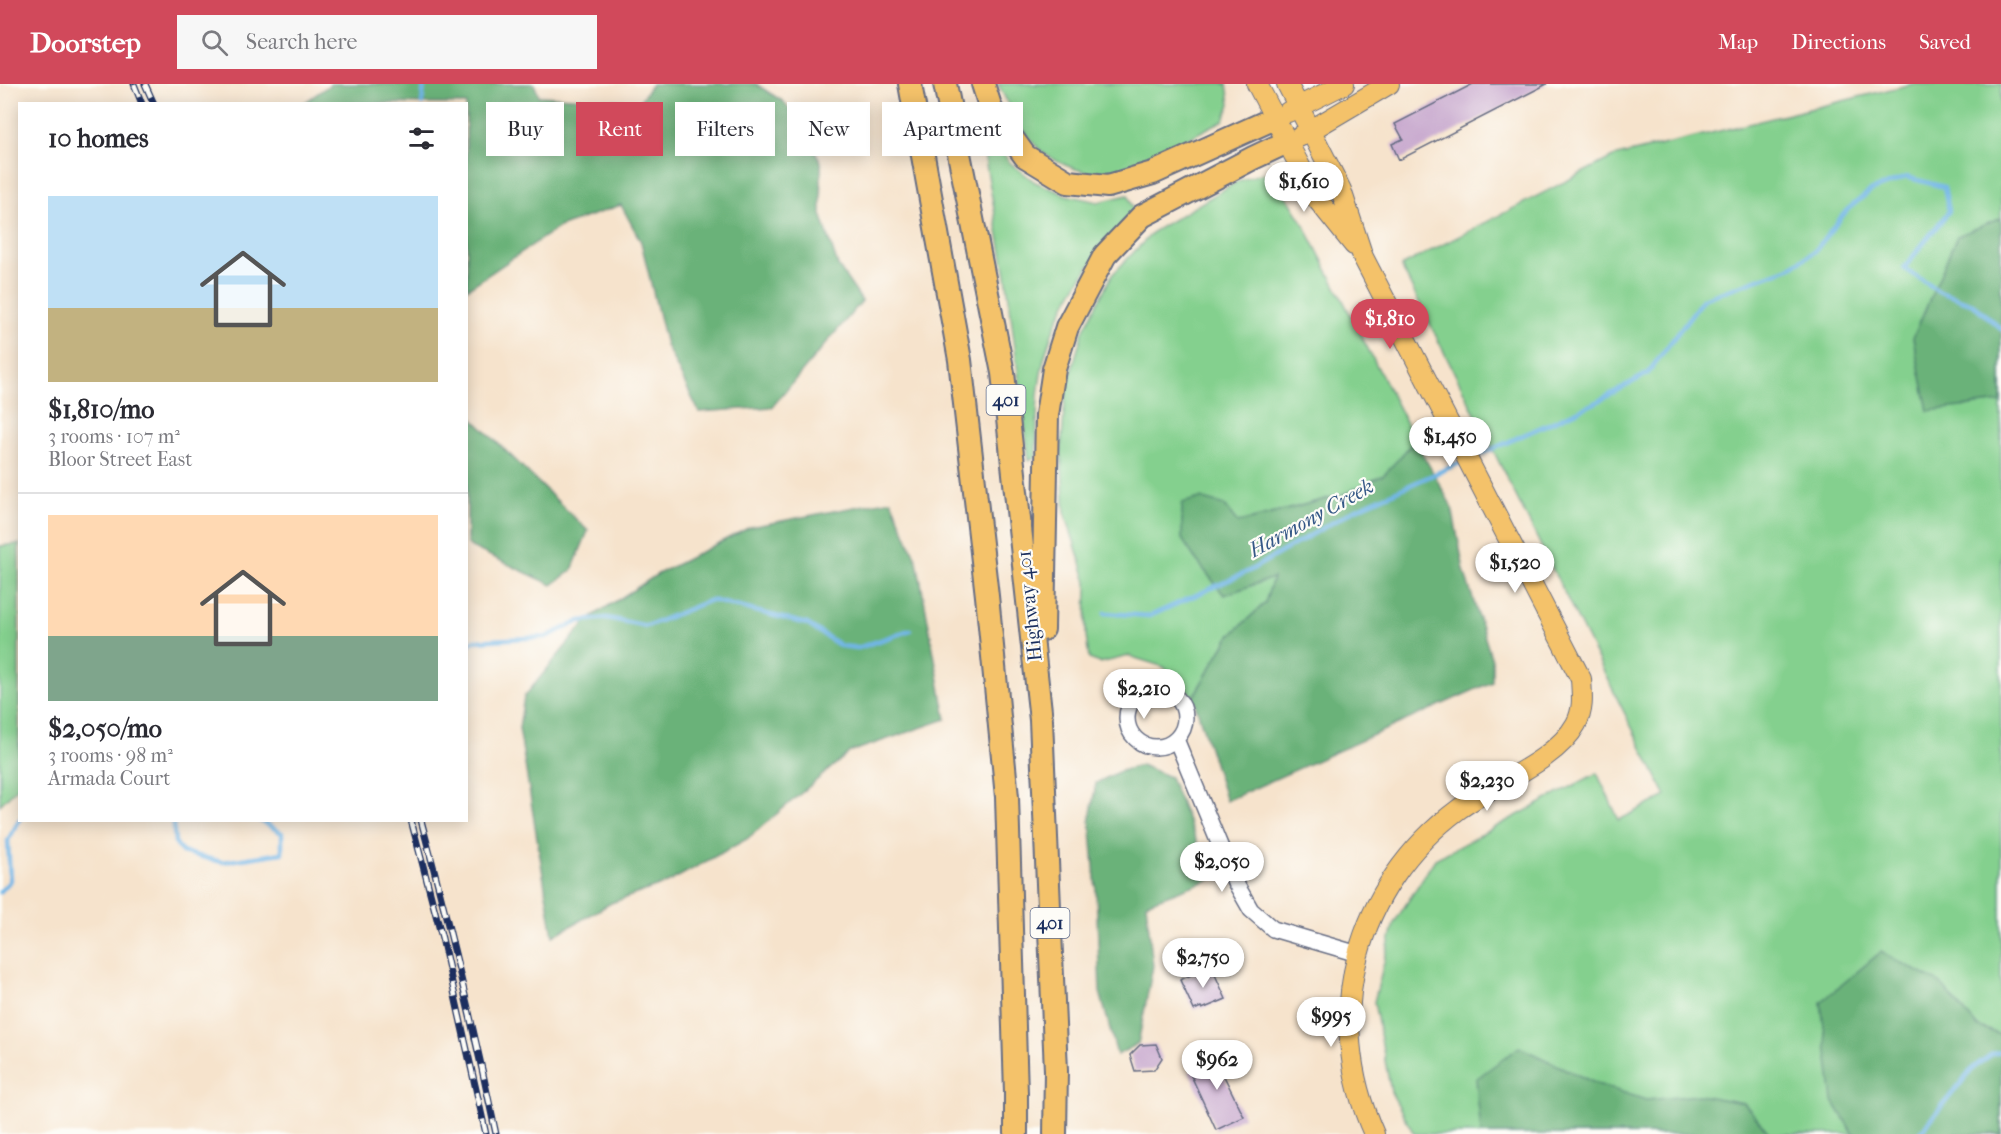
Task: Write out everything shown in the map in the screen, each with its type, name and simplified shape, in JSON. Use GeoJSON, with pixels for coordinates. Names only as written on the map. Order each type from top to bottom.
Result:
{"type":"FeatureCollection","features":[{"type":"Feature","properties":{"kind":"highway","name":"Highway 401"},"geometry":{"type":"LineString","coordinates":[[910,84],[960,360],[991,631],[1007,797],[1016,1134]]}},
{"type":"Feature","properties":{"kind":"highway","name":"Highway 401"},"geometry":{"type":"LineString","coordinates":[[945,84],[1003,373],[1041,720],[1056,1071],[1055,1134]]}},
{"type":"Feature","properties":{"kind":"highway"},"geometry":{"type":"LineString","coordinates":[[983,84],[991,109],[1025,156],[1068,182],[1108,186],[1153,173],[1275,118]]}},
{"type":"Feature","properties":{"kind":"highway"},"geometry":{"type":"LineString","coordinates":[[1041,720],[1047,415],[1054,369],[1067,327],[1106,255],[1142,216],[1287,142]]}},
{"type":"Feature","properties":{"kind":"main road"},"geometry":{"type":"LineString","coordinates":[[1257,84],[1317,199],[1363,257]]}},
{"type":"Feature","properties":{"kind":"main road"},"geometry":{"type":"LineString","coordinates":[[1287,84],[1341,190],[1363,257],[1581,679],[1583,704],[1576,724],[1562,742],[1544,757],[1460,808],[1437,826],[1395,873],[1382,894],[1358,954],[1348,1018],[1350,1049],[1363,1107],[1374,1134]]}},
{"type":"Feature","properties":{"kind":"main road"},"geometry":{"type":"LineString","coordinates":[[1275,118],[1344,84]]}},
{"type":"Feature","properties":{"kind":"main road"},"geometry":{"type":"LineString","coordinates":[[1287,142],[1312,130],[1389,84]]}},
{"type":"Feature","properties":{"kind":"street"},"geometry":{"type":"LineString","coordinates":[[1176,739],[1235,882],[1251,910],[1273,929],[1358,954]]}},
{"type":"Feature","properties":{"kind":"green space"},"geometry":{"type":"Polygon","coordinates":[[[331,84],[534,84],[539,96],[639,102],[652,84],[756,84],[787,106],[787,156],[818,156],[821,162],[821,214],[838,266],[862,301],[772,407],[699,412],[666,345],[641,242],[621,205],[559,227],[468,288],[468,102],[305,102],[331,84]]]}},
{"type":"Feature","properties":{"kind":"green space"},"geometry":{"type":"Polygon","coordinates":[[[998,84],[1227,84],[1230,104],[1224,120],[1132,165],[1096,173],[1070,167],[1040,150],[1023,128],[1023,102],[1008,102],[998,84]]]}},
{"type":"Feature","properties":{"kind":"green space"},"geometry":{"type":"Polygon","coordinates":[[[1912,84],[2001,84],[2001,1134],[1414,1134],[1391,1092],[1374,1002],[1394,923],[1435,859],[1597,773],[1619,820],[1666,796],[1401,266],[1613,157],[1912,84]]]}},
{"type":"Feature","properties":{"kind":"green space"},"geometry":{"type":"Polygon","coordinates":[[[984,156],[1005,156],[1009,162],[1035,182],[1066,195],[1098,202],[1128,195],[1134,210],[1086,270],[1051,337],[1039,387],[1036,456],[1029,461],[1006,275],[984,156]]]}},
{"type":"Feature","properties":{"kind":"green space"},"geometry":{"type":"Polygon","coordinates":[[[1263,173],[1279,184],[1301,219],[1415,440],[1385,475],[1344,494],[1238,523],[1224,505],[1274,578],[1265,603],[1229,637],[1193,697],[1164,667],[1129,656],[1100,663],[1089,659],[1086,635],[1087,582],[1065,513],[1061,451],[1066,390],[1083,331],[1112,275],[1154,231],[1238,181],[1263,173]]]}},
{"type":"Feature","properties":{"kind":"green space"},"geometry":{"type":"Polygon","coordinates":[[[2001,218],[2001,402],[1928,411],[1913,338],[1957,236],[2001,218]]]}},
{"type":"Feature","properties":{"kind":"green space"},"geometry":{"type":"Polygon","coordinates":[[[468,414],[588,531],[572,570],[552,585],[468,544],[468,414]]]}},
{"type":"Feature","properties":{"kind":"green space"},"geometry":{"type":"Polygon","coordinates":[[[1415,440],[1452,507],[1464,570],[1492,660],[1492,682],[1226,801],[1193,697],[1229,637],[1265,603],[1273,578],[1224,595],[1182,539],[1182,503],[1200,498],[1224,505],[1238,523],[1344,494],[1384,475],[1415,440]]]}},
{"type":"Feature","properties":{"kind":"green space"},"geometry":{"type":"Polygon","coordinates":[[[891,500],[917,561],[946,719],[850,752],[747,839],[667,883],[611,903],[553,936],[519,728],[524,697],[588,619],[658,574],[750,527],[891,500]]]}},
{"type":"Feature","properties":{"kind":"green space"},"geometry":{"type":"Polygon","coordinates":[[[18,544],[18,787],[0,805],[0,546],[18,544]]]}},
{"type":"Feature","properties":{"kind":"green space"},"geometry":{"type":"Polygon","coordinates":[[[1141,765],[1170,777],[1211,879],[1146,903],[1153,966],[1138,1044],[1117,1055],[1100,992],[1096,890],[1090,819],[1096,783],[1118,772],[1141,765]]]}},
{"type":"Feature","properties":{"kind":"green space"},"geometry":{"type":"Polygon","coordinates":[[[1881,952],[1940,983],[1977,1026],[2001,1035],[2001,1134],[1853,1134],[1833,1101],[1821,1002],[1881,952]]]}},
{"type":"Feature","properties":{"kind":"green space"},"geometry":{"type":"Polygon","coordinates":[[[1519,1047],[1597,1084],[1646,1100],[1699,1095],[1744,1103],[1770,1134],[1481,1134],[1476,1079],[1519,1047]]]}},
{"type":"Feature","properties":{"kind":"building"},"geometry":{"type":"Polygon","coordinates":[[[1473,84],[1547,84],[1399,160],[1392,144],[1403,139],[1395,124],[1473,84]]]}},
{"type":"Feature","properties":{"kind":"building"},"geometry":{"type":"Polygon","coordinates":[[[1211,966],[1226,999],[1194,1010],[1180,980],[1211,966]]]}},
{"type":"Feature","properties":{"kind":"building"},"geometry":{"type":"Polygon","coordinates":[[[1156,1044],[1162,1058],[1154,1070],[1135,1071],[1130,1055],[1140,1045],[1156,1044]]]}},
{"type":"Feature","properties":{"kind":"building"},"geometry":{"type":"Polygon","coordinates":[[[1230,1052],[1237,1067],[1223,1074],[1244,1117],[1216,1130],[1189,1071],[1230,1052]]]}},
{"type":"Feature","properties":{"kind":"waterway"},"geometry":{"type":"LineString","coordinates":[[422,102],[424,84]]}},
{"type":"Feature","properties":{"kind":"waterway","name":"Harmony Creek"},"geometry":{"type":"LineString","coordinates":[[1472,458],[1595,403],[1647,374],[1703,299],[1789,268],[1815,251],[1847,210],[1870,191],[1906,177],[1944,187],[1949,211],[1904,268],[1940,292],[1973,304],[2001,329]]}},
{"type":"Feature","properties":{"kind":"waterway","name":"Harmony Creek"},"geometry":{"type":"LineString","coordinates":[[1105,613],[1150,616],[1249,571],[1354,510],[1464,461]]}},
{"type":"Feature","properties":{"kind":"waterway","name":"Harmony Creek"},"geometry":{"type":"LineString","coordinates":[[468,644],[474,641],[546,637],[580,621],[607,618],[647,626],[711,600],[807,624],[841,646],[858,648],[910,630]]}},
{"type":"Feature","properties":{"kind":"waterway","name":"Harmony Creek"},"geometry":{"type":"LineString","coordinates":[[0,892],[10,881],[8,840],[18,822]]}},
{"type":"Feature","properties":{"kind":"waterway","name":"Harmony Creek"},"geometry":{"type":"LineString","coordinates":[[173,822],[175,842],[182,852],[222,862],[282,853],[282,833],[263,822]]}},
{"type":"Feature","properties":{"kind":"waterway"},"geometry":{"type":"LineString","coordinates":[[1919,1134],[1974,1067],[1992,1054],[2001,1052]]}},
{"type":"Feature","properties":{"kind":"railway"},"geometry":{"type":"LineString","coordinates":[[134,84],[141,102]]}},
{"type":"Feature","properties":{"kind":"railway"},"geometry":{"type":"LineString","coordinates":[[145,84],[153,102]]}},
{"type":"Feature","properties":{"kind":"railway"},"geometry":{"type":"LineString","coordinates":[[412,822],[442,938],[486,1134]]}},
{"type":"Feature","properties":{"kind":"railway"},"geometry":{"type":"LineString","coordinates":[[422,822],[461,977],[496,1134]]}}]}
